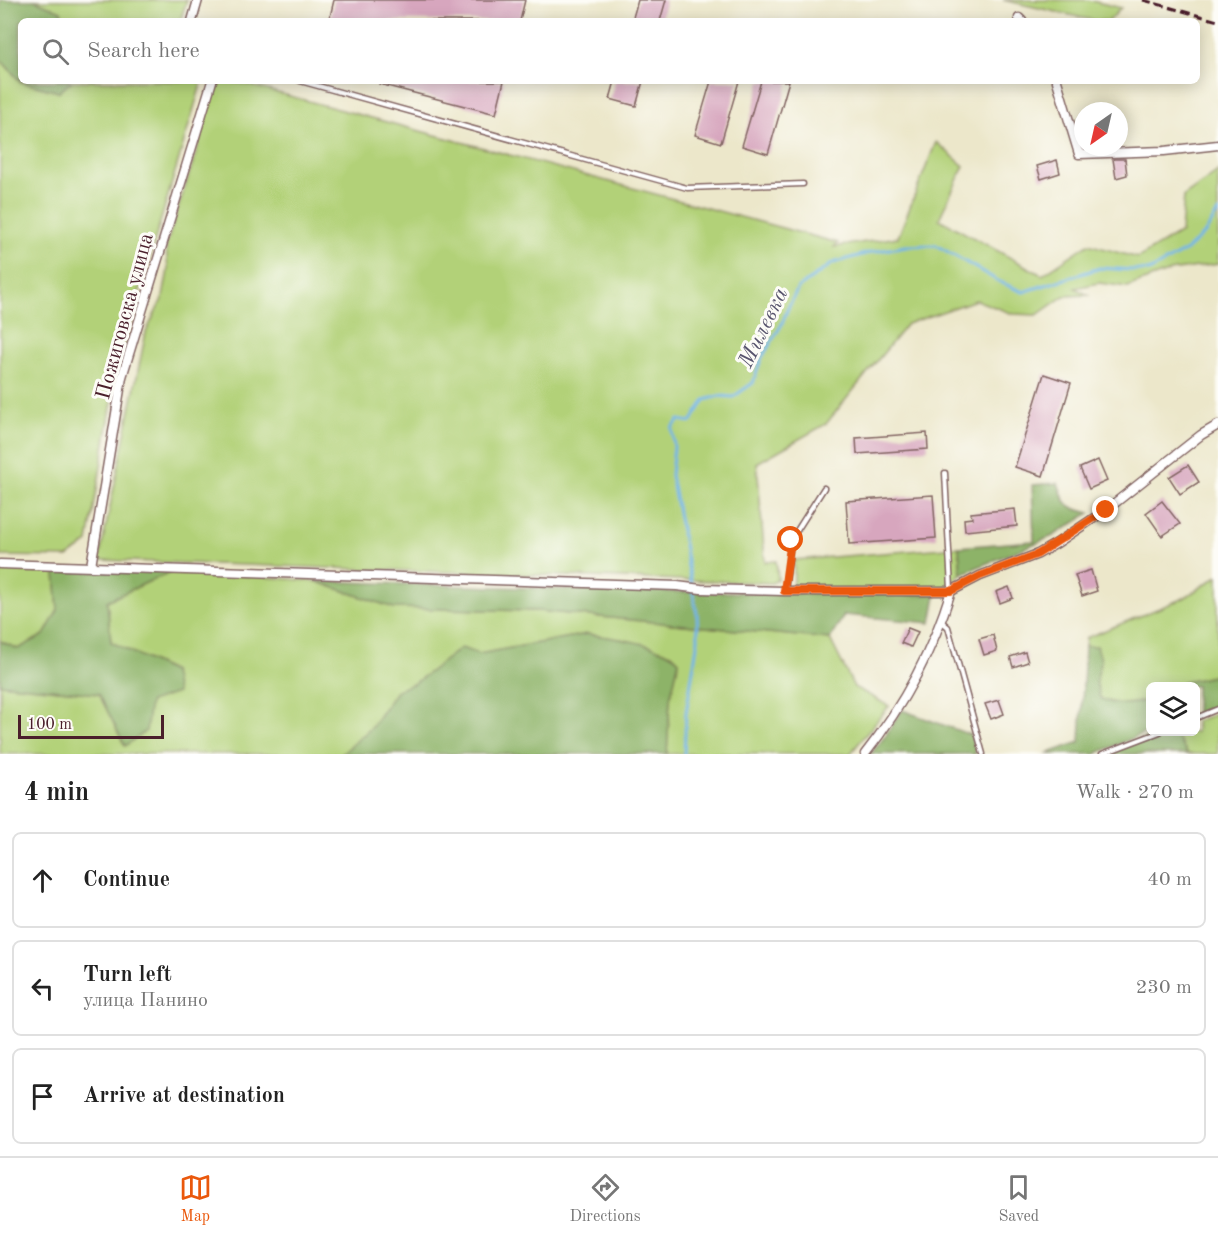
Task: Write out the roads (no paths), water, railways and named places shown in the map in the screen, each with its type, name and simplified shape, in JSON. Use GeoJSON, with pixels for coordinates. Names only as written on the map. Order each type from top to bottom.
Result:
{"type":"FeatureCollection","features":[{"type":"Feature","properties":{"kind":"street"},"geometry":{"type":"LineString","coordinates":[[193,18],[198,0]]}},
{"type":"Feature","properties":{"kind":"street","name":"Пожиговска улица"},"geometry":{"type":"LineString","coordinates":[[91,566],[122,377],[211,84]]}},
{"type":"Feature","properties":{"kind":"street"},"geometry":{"type":"LineString","coordinates":[[1058,84],[1079,153],[1164,152],[1218,145]]}},
{"type":"Feature","properties":{"kind":"street"},"geometry":{"type":"LineString","coordinates":[[0,564],[677,586],[701,589],[951,591],[980,576],[1038,554],[1057,543],[1106,510],[1201,435],[1218,425]]}},
{"type":"Feature","properties":{"kind":"street"},"geometry":{"type":"LineString","coordinates":[[865,754],[914,681],[942,621],[951,591]]}},
{"type":"Feature","properties":{"kind":"lane"},"geometry":{"type":"LineString","coordinates":[[311,84],[687,188],[803,184]]}},
{"type":"Feature","properties":{"kind":"lane"},"geometry":{"type":"LineString","coordinates":[[945,473],[951,591]]}},
{"type":"Feature","properties":{"kind":"lane"},"geometry":{"type":"LineString","coordinates":[[784,591],[791,540],[824,488]]}},
{"type":"Feature","properties":{"kind":"lane"},"geometry":{"type":"LineString","coordinates":[[942,621],[948,627],[983,754]]}},
{"type":"Feature","properties":{"kind":"lane"},"geometry":{"type":"LineString","coordinates":[[1200,716],[1218,709]]}},
{"type":"Feature","properties":{"kind":"lane"},"geometry":{"type":"LineString","coordinates":[[1102,754],[1149,736]]}},
{"type":"Feature","properties":{"kind":"waterway","name":"Милевка"},"geometry":{"type":"LineString","coordinates":[[684,754],[686,713],[698,639],[697,614],[671,475],[674,447],[672,428],[679,420],[691,422],[705,400],[719,396],[733,397],[753,383],[761,359],[782,324],[798,288],[833,263],[872,252],[906,246],[936,245],[1000,282],[1023,292],[1100,268],[1149,271],[1185,251],[1205,233],[1218,212]]}},
{"type":"Feature","properties":{"kind":"railway"},"geometry":{"type":"LineString","coordinates":[[1143,0],[1218,21]]}}]}
